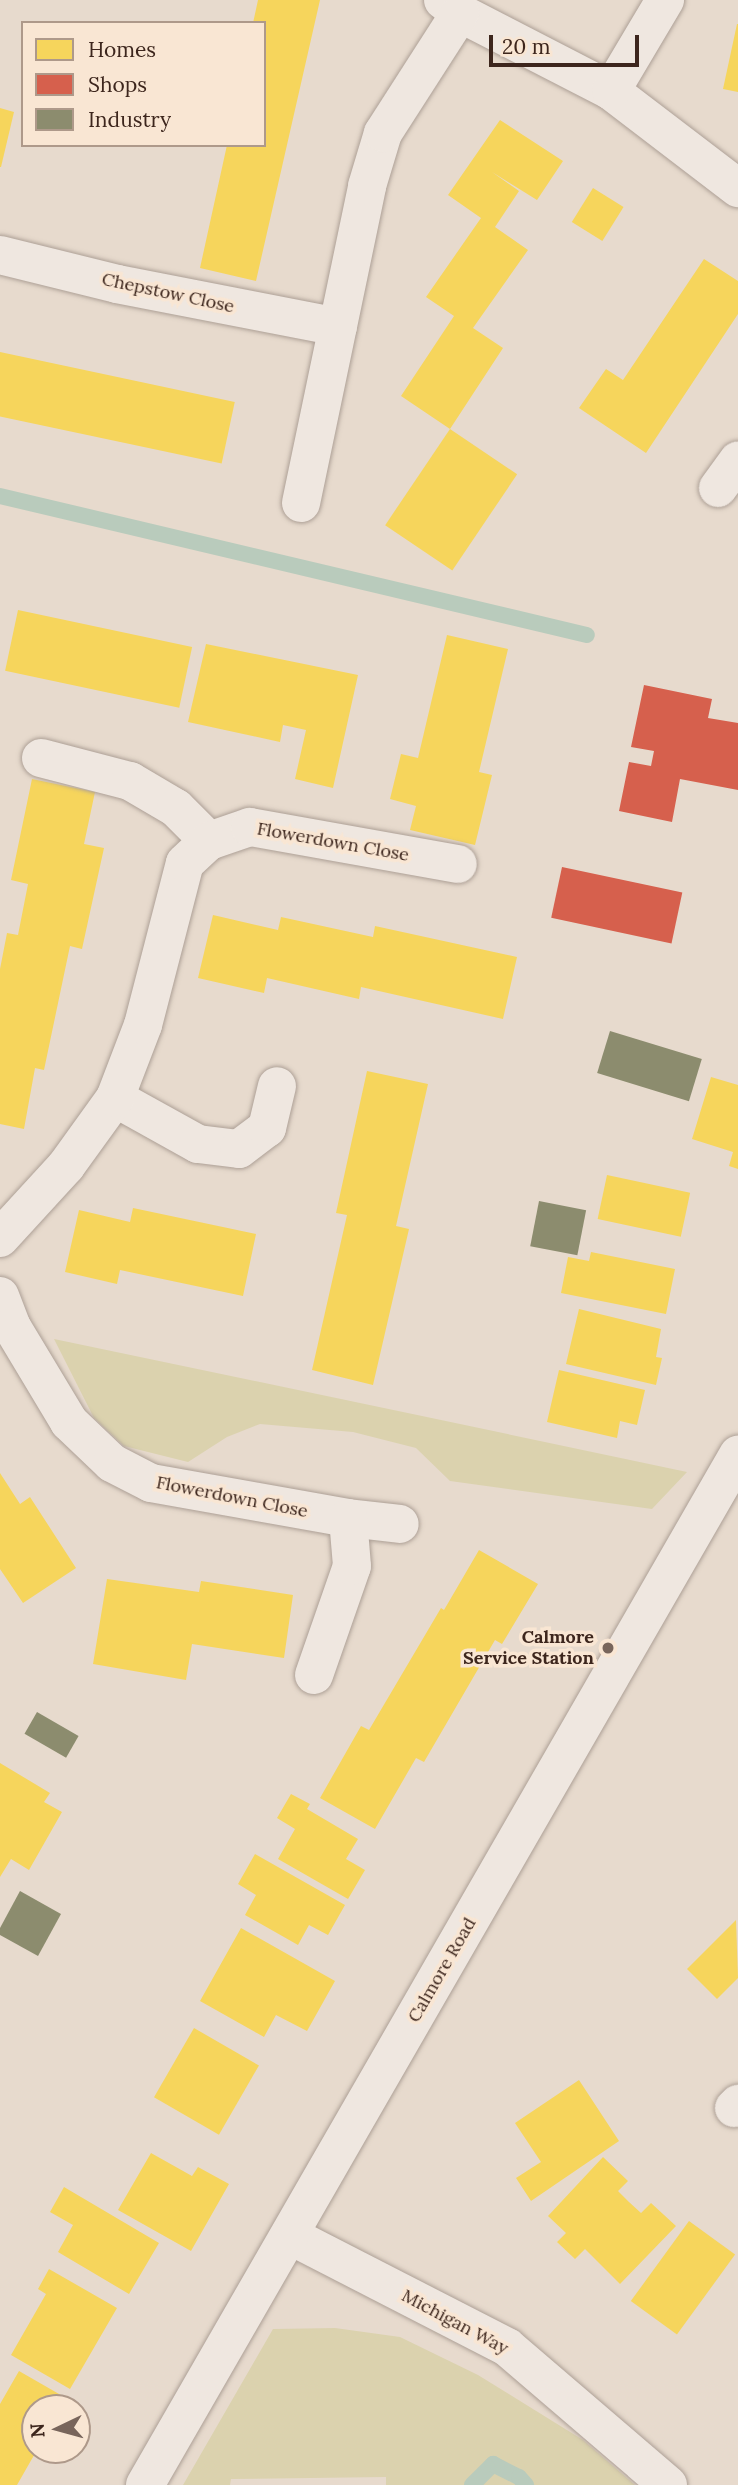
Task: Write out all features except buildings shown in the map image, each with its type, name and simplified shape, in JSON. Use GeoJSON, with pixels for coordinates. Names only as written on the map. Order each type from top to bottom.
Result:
{"type":"FeatureCollection","features":[{"type":"Feature","properties":{"kind":"street"},"geometry":{"type":"LineString","coordinates":[[611,91],[665,0]]}},
{"type":"Feature","properties":{"kind":"street"},"geometry":{"type":"LineString","coordinates":[[301,502],[367,186],[383,133],[451,6],[611,91],[738,188]]}},
{"type":"Feature","properties":{"kind":"street","name":"Chepstow Close"},"geometry":{"type":"LineString","coordinates":[[0,254],[117,284],[338,327]]}},
{"type":"Feature","properties":{"kind":"street"},"geometry":{"type":"LineString","coordinates":[[41,758],[130,782],[176,808],[209,841]]}},
{"type":"Feature","properties":{"kind":"street","name":"Flowerdown Close"},"geometry":{"type":"LineString","coordinates":[[0,1238],[65,1166],[115,1098],[143,1025],[186,863],[209,841],[250,827],[458,864]]}},
{"type":"Feature","properties":{"kind":"street"},"geometry":{"type":"LineString","coordinates":[[115,1098],[198,1144],[239,1149],[267,1128],[277,1086]]}},
{"type":"Feature","properties":{"kind":"street","name":"Flowerdown Close"},"geometry":{"type":"LineString","coordinates":[[0,1296],[12,1327],[69,1422],[112,1463],[151,1483],[348,1518],[400,1524]]}},
{"type":"Feature","properties":{"kind":"street","name":"Calmore Road"},"geometry":{"type":"LineString","coordinates":[[145,2485],[738,1455]]}},
{"type":"Feature","properties":{"kind":"street"},"geometry":{"type":"LineString","coordinates":[[314,1675],[352,1566],[348,1518]]}},
{"type":"Feature","properties":{"kind":"street","name":"Michigan Way"},"geometry":{"type":"LineString","coordinates":[[290,2236],[507,2347],[668,2485]]}},
{"type":"Feature","properties":{"kind":"shaded area"},"geometry":{"type":"Polygon","coordinates":[[[54,1339],[687,1472],[652,1509],[450,1481],[416,1448],[353,1432],[260,1424],[227,1437],[188,1462],[124,1446],[94,1418],[54,1339]]]}},
{"type":"Feature","properties":{"kind":"shaded area"},"geometry":{"type":"Polygon","coordinates":[[[335,2328],[400,2337],[478,2375],[583,2440],[635,2485],[386,2485],[386,2477],[231,2479],[230,2485],[183,2485],[273,2329],[335,2328]]]}},
{"type":"Feature","properties":{"kind":"waterway"},"geometry":{"type":"LineString","coordinates":[[0,496],[587,635]]}},
{"type":"Feature","properties":{"kind":"waterway"},"geometry":{"type":"LineString","coordinates":[[472,2485],[493,2464],[519,2477],[526,2485]]}},
{"type":"Feature","properties":{"kind":"place","name":"Calmore Service Station"},"geometry":{"type":"Point","coordinates":[608,1648]}}]}
